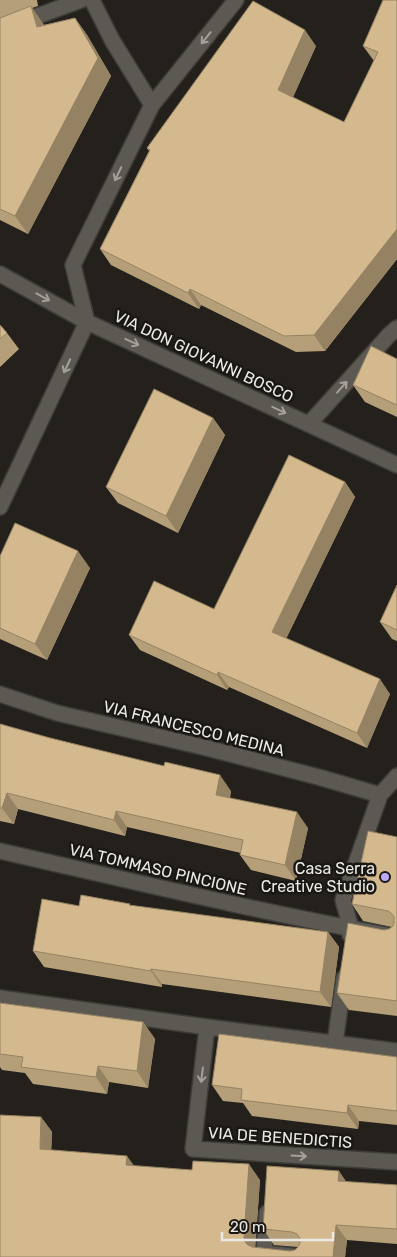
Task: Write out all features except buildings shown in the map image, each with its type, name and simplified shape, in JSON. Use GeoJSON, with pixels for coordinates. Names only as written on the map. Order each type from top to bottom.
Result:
{"type":"FeatureCollection","features":[{"type":"Feature","properties":{"kind":"street"},"geometry":{"type":"LineString","coordinates":[[0,30],[81,0]]}},
{"type":"Feature","properties":{"kind":"street"},"geometry":{"type":"LineString","coordinates":[[92,0],[112,40],[152,106]]}},
{"type":"Feature","properties":{"kind":"street"},"geometry":{"type":"LineString","coordinates":[[0,507],[88,322],[73,265],[152,106],[236,0]]}},
{"type":"Feature","properties":{"kind":"street","name":"VIA DON GIOVANNI BOSCO"},"geometry":{"type":"LineString","coordinates":[[0,274],[88,322],[397,465]]}},
{"type":"Feature","properties":{"kind":"street"},"geometry":{"type":"LineString","coordinates":[[310,424],[397,328]]}},
{"type":"Feature","properties":{"kind":"street","name":"VIA FRANCESCO MEDINA"},"geometry":{"type":"LineString","coordinates":[[0,694],[57,713],[207,748],[380,795]]}},
{"type":"Feature","properties":{"kind":"street"},"geometry":{"type":"LineString","coordinates":[[348,948],[351,928],[343,900],[380,795],[397,776]]}},
{"type":"Feature","properties":{"kind":"street","name":"VIA TOMMASO PINCIONE"},"geometry":{"type":"LineString","coordinates":[[0,851],[244,906],[397,936]]}},
{"type":"Feature","properties":{"kind":"street"},"geometry":{"type":"LineString","coordinates":[[336,1043],[346,967]]}},
{"type":"Feature","properties":{"kind":"street"},"geometry":{"type":"LineString","coordinates":[[0,998],[397,1051]]}},
{"type":"Feature","properties":{"kind":"street","name":"VIA DE BENEDICTIS"},"geometry":{"type":"LineString","coordinates":[[207,1027],[193,1149],[271,1159],[397,1162]]}},
{"type":"Feature","properties":{"kind":"street"},"geometry":{"type":"LineString","coordinates":[[268,1204],[264,1253],[302,1257]]}},
{"type":"Feature","properties":{"kind":"place","name":"Casa Serra Creative Studio"},"geometry":{"type":"Point","coordinates":[385,877]}}]}
